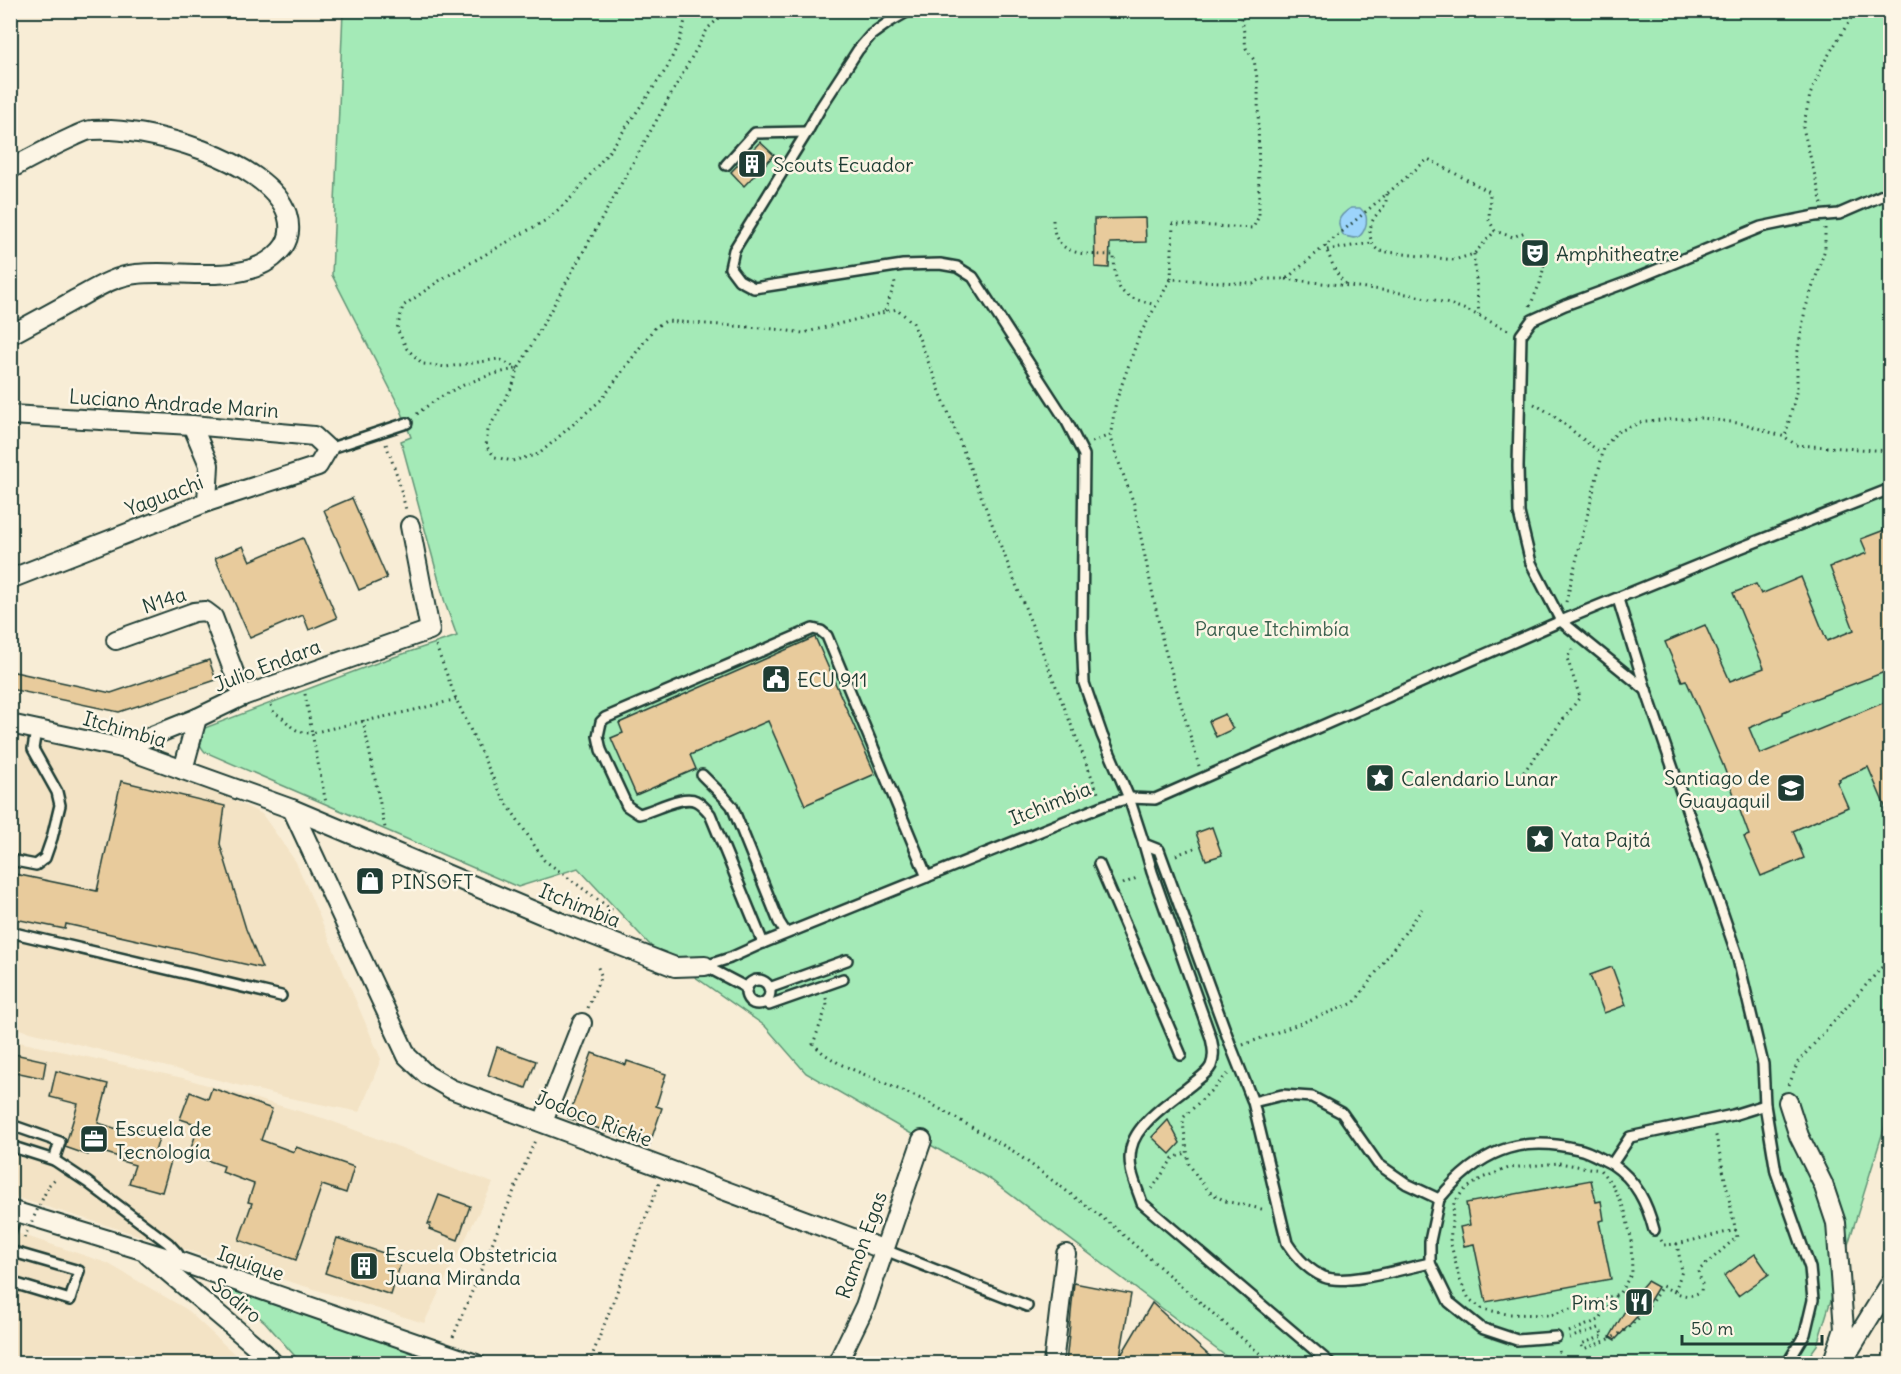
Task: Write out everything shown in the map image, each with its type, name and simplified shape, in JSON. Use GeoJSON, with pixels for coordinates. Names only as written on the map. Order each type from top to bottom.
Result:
{"type":"FeatureCollection","features":[{"type":"Feature","properties":{"kind":"street"},"geometry":{"type":"LineString","coordinates":[[10,169],[55,145],[90,130],[141,133],[198,147],[238,166],[262,181],[283,202],[289,221],[288,240],[279,252],[271,259],[251,269],[225,273],[135,274],[104,284],[10,335]]}},
{"type":"Feature","properties":{"kind":"street","name":"Luciano Andrade Marin"},"geometry":{"type":"LineString","coordinates":[[10,414],[192,425],[315,436],[328,449]]}},
{"type":"Feature","properties":{"kind":"street"},"geometry":{"type":"LineString","coordinates":[[192,425],[209,465],[207,502]]}},
{"type":"Feature","properties":{"kind":"street","name":"Yaguachi"},"geometry":{"type":"LineString","coordinates":[[10,579],[207,502],[318,466],[328,449]]}},
{"type":"Feature","properties":{"kind":"street"},"geometry":{"type":"LineString","coordinates":[[410,526],[430,630]]}},
{"type":"Feature","properties":{"kind":"street","name":"N14a"},"geometry":{"type":"LineString","coordinates":[[116,640],[194,612],[206,611],[213,616],[243,696]]}},
{"type":"Feature","properties":{"kind":"street","name":"Julio Endara"},"geometry":{"type":"LineString","coordinates":[[122,748],[197,718],[243,696],[430,630]]}},
{"type":"Feature","properties":{"kind":"street"},"geometry":{"type":"LineString","coordinates":[[183,770],[197,718]]}},
{"type":"Feature","properties":{"kind":"street","name":"Itchimbia"},"geometry":{"type":"LineString","coordinates":[[10,724],[122,748],[292,809],[562,923],[675,967],[705,966]]}},
{"type":"Feature","properties":{"kind":"street","name":"Jodoco Rickie"},"geometry":{"type":"LineString","coordinates":[[292,809],[407,1056],[427,1075],[451,1089],[885,1250]]}},
{"type":"Feature","properties":{"kind":"street"},"geometry":{"type":"LineString","coordinates":[[543,1122],[582,1023]]}},
{"type":"Feature","properties":{"kind":"street"},"geometry":{"type":"LineString","coordinates":[[1788,1102],[1799,1136],[1823,1184],[1836,1223],[1845,1329],[1832,1364]]}},
{"type":"Feature","properties":{"kind":"street","name":"Ramon Egas"},"geometry":{"type":"LineString","coordinates":[[837,1364],[865,1306],[922,1140]]}},
{"type":"Feature","properties":{"kind":"street","name":"Iquique"},"geometry":{"type":"LineString","coordinates":[[14,1211],[178,1261],[476,1364]]}},
{"type":"Feature","properties":{"kind":"street","name":"Sodiro"},"geometry":{"type":"LineString","coordinates":[[142,1250],[274,1364]]}},
{"type":"Feature","properties":{"kind":"street"},"geometry":{"type":"LineString","coordinates":[[1053,1364],[1066,1254]]}},
{"type":"Feature","properties":{"kind":"street"},"geometry":{"type":"LineString","coordinates":[[1841,1364],[1890,1284]]}},
{"type":"Feature","properties":{"kind":"lane"},"geometry":{"type":"LineString","coordinates":[[910,10],[871,35],[858,50],[734,250],[730,268],[739,280],[754,288],[893,267],[940,264],[957,267],[973,277],[1067,422],[1084,455],[1082,632],[1084,683],[1102,735],[1129,798],[1214,1052],[1207,1071],[1151,1118],[1133,1139],[1130,1161],[1132,1176],[1142,1203],[1331,1364]]}},
{"type":"Feature","properties":{"kind":"lane"},"geometry":{"type":"LineString","coordinates":[[726,165],[755,133],[807,132]]}},
{"type":"Feature","properties":{"kind":"lane"},"geometry":{"type":"LineString","coordinates":[[1646,690],[1561,621],[1531,563],[1519,513],[1521,335],[1532,320],[1565,305],[1625,284],[1761,227],[1839,214],[1890,192]]}},
{"type":"Feature","properties":{"kind":"lane"},"geometry":{"type":"LineString","coordinates":[[328,449],[407,423]]}},
{"type":"Feature","properties":{"kind":"lane","name":"Itchimbia"},"geometry":{"type":"LineString","coordinates":[[705,966],[730,958],[786,933],[1105,805],[1129,798],[1155,799],[1561,621],[1890,489]]}},
{"type":"Feature","properties":{"kind":"lane"},"geometry":{"type":"LineString","coordinates":[[1618,599],[1646,690],[1737,956],[1763,1064],[1765,1105],[1776,1172],[1810,1268],[1813,1300],[1805,1334],[1787,1364]]}},
{"type":"Feature","properties":{"kind":"lane"},"geometry":{"type":"LineString","coordinates":[[762,943],[710,814],[702,805],[694,800],[685,799],[639,814],[627,806],[601,750],[598,736],[601,722],[605,718],[813,630],[821,631],[826,636],[927,877]]}},
{"type":"Feature","properties":{"kind":"lane"},"geometry":{"type":"LineString","coordinates":[[10,860],[36,865],[45,858],[60,805],[57,792],[33,749],[36,730]]}},
{"type":"Feature","properties":{"kind":"lane"},"geometry":{"type":"LineString","coordinates":[[702,775],[732,806],[779,922],[786,933]]}},
{"type":"Feature","properties":{"kind":"lane"},"geometry":{"type":"LineString","coordinates":[[1144,843],[1159,850],[1253,1102],[1287,1243],[1296,1256],[1325,1278],[1342,1280],[1430,1263]]}},
{"type":"Feature","properties":{"kind":"lane"},"geometry":{"type":"LineString","coordinates":[[1099,864],[1181,1055]]}},
{"type":"Feature","properties":{"kind":"lane"},"geometry":{"type":"LineString","coordinates":[[10,932],[281,996]]}},
{"type":"Feature","properties":{"kind":"lane"},"geometry":{"type":"LineString","coordinates":[[769,988],[847,960]]}},
{"type":"Feature","properties":{"kind":"lane"},"geometry":{"type":"LineString","coordinates":[[705,966],[747,988]]}},
{"type":"Feature","properties":{"kind":"lane"},"geometry":{"type":"LineString","coordinates":[[765,1002],[769,1005],[843,979]]}},
{"type":"Feature","properties":{"kind":"lane"},"geometry":{"type":"LineString","coordinates":[[760,981],[767,984],[769,988],[770,996],[765,1002],[758,1004],[751,1002],[746,995],[747,988],[752,982],[760,981]]}},
{"type":"Feature","properties":{"kind":"lane"},"geometry":{"type":"LineString","coordinates":[[1253,1102],[1282,1095],[1312,1097],[1341,1113],[1378,1164],[1407,1184],[1439,1199]]}},
{"type":"Feature","properties":{"kind":"lane"},"geometry":{"type":"LineString","coordinates":[[1612,1164],[1630,1137],[1765,1105]]}},
{"type":"Feature","properties":{"kind":"lane"},"geometry":{"type":"LineString","coordinates":[[10,1136],[14,1126],[60,1142],[54,1160]]}},
{"type":"Feature","properties":{"kind":"lane"},"geometry":{"type":"LineString","coordinates":[[1556,1341],[1517,1340],[1481,1328],[1449,1302],[1430,1263],[1430,1240],[1439,1199],[1455,1180],[1474,1164],[1511,1146],[1547,1144],[1580,1149],[1612,1164],[1639,1190],[1654,1230]]}},
{"type":"Feature","properties":{"kind":"lane"},"geometry":{"type":"LineString","coordinates":[[10,1146],[54,1160],[87,1182],[168,1243],[178,1254],[178,1261]]}},
{"type":"Feature","properties":{"kind":"lane"},"geometry":{"type":"LineString","coordinates":[[10,1233],[14,1211]]}},
{"type":"Feature","properties":{"kind":"lane","name":"Jodoco Rickie"},"geometry":{"type":"LineString","coordinates":[[885,1250],[1027,1306]]}},
{"type":"Feature","properties":{"kind":"lane"},"geometry":{"type":"LineString","coordinates":[[10,1251],[79,1271],[70,1300],[10,1282]]}},
{"type":"Feature","properties":{"kind":"path"},"geometry":{"type":"LineString","coordinates":[[518,369],[500,359],[446,367],[423,364],[407,349],[397,329],[403,306],[442,279],[548,219],[573,196],[611,149],[667,68],[679,42],[688,10]]}},
{"type":"Feature","properties":{"kind":"path"},"geometry":{"type":"LineString","coordinates":[[728,10],[708,27],[518,369],[513,385],[488,430],[486,446],[495,457],[512,462],[538,454],[602,399],[655,327],[666,321],[803,333],[897,309],[913,323],[1094,784],[1105,805]]}},
{"type":"Feature","properties":{"kind":"path"},"geometry":{"type":"LineString","coordinates":[[1199,768],[1163,643],[1134,504],[1110,435],[1116,401],[1138,336],[1171,279],[1173,224],[1253,228],[1259,216],[1258,84],[1254,60],[1246,48],[1241,10]]}},
{"type":"Feature","properties":{"kind":"path"},"geometry":{"type":"LineString","coordinates":[[1785,437],[1797,389],[1797,356],[1805,310],[1825,249],[1825,215],[1803,128],[1810,95],[1823,64],[1856,10]]}},
{"type":"Feature","properties":{"kind":"path"},"geometry":{"type":"LineString","coordinates":[[1286,279],[1428,159],[1490,192],[1489,220],[1495,231],[1513,237],[1525,232]]}},
{"type":"Feature","properties":{"kind":"path"},"geometry":{"type":"LineString","coordinates":[[1387,193],[1386,203],[1373,219],[1371,228],[1373,246],[1379,251],[1454,261],[1474,254],[1495,231]]}},
{"type":"Feature","properties":{"kind":"path"},"geometry":{"type":"LineString","coordinates":[[1053,220],[1056,234],[1069,251],[1075,254],[1114,255],[1116,281],[1122,292],[1129,298],[1156,305]]}},
{"type":"Feature","properties":{"kind":"path"},"geometry":{"type":"LineString","coordinates":[[1327,250],[1372,243]]}},
{"type":"Feature","properties":{"kind":"path"},"geometry":{"type":"LineString","coordinates":[[1325,245],[1334,271],[1350,287]]}},
{"type":"Feature","properties":{"kind":"path"},"geometry":{"type":"LineString","coordinates":[[1474,254],[1479,315]]}},
{"type":"Feature","properties":{"kind":"path"},"geometry":{"type":"LineString","coordinates":[[1532,320],[1529,306],[1540,283],[1545,262]]}},
{"type":"Feature","properties":{"kind":"path"},"geometry":{"type":"LineString","coordinates":[[885,311],[895,283],[893,267]]}},
{"type":"Feature","properties":{"kind":"path"},"geometry":{"type":"LineString","coordinates":[[1171,279],[1254,284],[1261,279],[1286,279],[1419,297],[1456,306],[1521,335]]}},
{"type":"Feature","properties":{"kind":"path"},"geometry":{"type":"LineString","coordinates":[[407,423],[433,401],[457,388],[489,374],[518,369]]}},
{"type":"Feature","properties":{"kind":"path"},"geometry":{"type":"LineString","coordinates":[[1519,402],[1531,403],[1549,411],[1585,442],[1602,453]]}},
{"type":"Feature","properties":{"kind":"path"},"geometry":{"type":"LineString","coordinates":[[1561,621],[1602,453],[1617,432],[1645,421],[1702,418],[1745,424],[1785,437],[1796,445],[1890,451]]}},
{"type":"Feature","properties":{"kind":"path"},"geometry":{"type":"LineString","coordinates":[[381,431],[398,478],[410,526]]}},
{"type":"Feature","properties":{"kind":"path"},"geometry":{"type":"LineString","coordinates":[[1080,447],[1110,435]]}},
{"type":"Feature","properties":{"kind":"path"},"geometry":{"type":"LineString","coordinates":[[430,630],[456,699],[500,793],[544,860],[612,910]]}},
{"type":"Feature","properties":{"kind":"path"},"geometry":{"type":"LineString","coordinates":[[1520,777],[1580,697],[1567,658],[1580,636]]}},
{"type":"Feature","properties":{"kind":"path"},"geometry":{"type":"LineString","coordinates":[[304,691],[326,805]]}},
{"type":"Feature","properties":{"kind":"path"},"geometry":{"type":"LineString","coordinates":[[271,704],[274,713],[294,729],[312,733],[363,720],[419,710],[456,699]]}},
{"type":"Feature","properties":{"kind":"path"},"geometry":{"type":"LineString","coordinates":[[363,720],[386,829]]}},
{"type":"Feature","properties":{"kind":"path"},"geometry":{"type":"LineString","coordinates":[[1163,861],[1197,847]]}},
{"type":"Feature","properties":{"kind":"path"},"geometry":{"type":"LineString","coordinates":[[1110,890],[1152,872]]}},
{"type":"Feature","properties":{"kind":"path"},"geometry":{"type":"LineString","coordinates":[[1232,1050],[1354,1003],[1422,909]]}},
{"type":"Feature","properties":{"kind":"path"},"geometry":{"type":"LineString","coordinates":[[1788,1102],[1788,1086],[1798,1062],[1890,958]]}},
{"type":"Feature","properties":{"kind":"path"},"geometry":{"type":"LineString","coordinates":[[582,1023],[601,975],[597,965]]}},
{"type":"Feature","properties":{"kind":"path"},"geometry":{"type":"LineString","coordinates":[[824,984],[827,1006],[813,1044],[823,1053],[840,1064],[928,1102],[1013,1151],[1112,1225],[1272,1364]]}},
{"type":"Feature","properties":{"kind":"path"},"geometry":{"type":"LineString","coordinates":[[1238,1065],[1184,1118],[1189,1164],[1211,1193],[1226,1201],[1280,1211]]}},
{"type":"Feature","properties":{"kind":"path"},"geometry":{"type":"LineString","coordinates":[[1616,1295],[1551,1315],[1507,1314],[1483,1309],[1469,1299],[1460,1280],[1450,1242],[1454,1203],[1463,1191],[1482,1178],[1509,1168],[1559,1163],[1600,1170],[1612,1184],[1625,1211],[1631,1238],[1632,1273],[1599,1320],[1564,1334],[1567,1339],[1599,1328],[1603,1336],[1581,1344],[1583,1349],[1610,1340],[1634,1324],[1662,1286],[1688,1296],[1697,1294],[1701,1291],[1702,1284],[1698,1271],[1737,1237],[1713,1119]]}},
{"type":"Feature","properties":{"kind":"path"},"geometry":{"type":"LineString","coordinates":[[447,1353],[543,1122]]}},
{"type":"Feature","properties":{"kind":"path"},"geometry":{"type":"LineString","coordinates":[[1142,1203],[1173,1158],[1186,1153]]}},
{"type":"Feature","properties":{"kind":"path"},"geometry":{"type":"LineString","coordinates":[[589,1364],[664,1169]]}},
{"type":"Feature","properties":{"kind":"path"},"geometry":{"type":"LineString","coordinates":[[24,1238],[49,1185]]}},
{"type":"Feature","properties":{"kind":"path"},"geometry":{"type":"LineString","coordinates":[[1675,1292],[1682,1271],[1677,1244],[1736,1230]]}},
{"type":"Feature","properties":{"kind":"path"},"geometry":{"type":"LineString","coordinates":[[1556,1341],[1561,1364]]}},
{"type":"Feature","properties":{"kind":"shaded area"},"geometry":{"type":"Polygon","coordinates":[[[10,735],[167,768],[262,814],[296,862],[381,1059],[360,1112],[285,1097],[11,1027],[10,735]]]}},
{"type":"Feature","properties":{"kind":"shaded area"},"geometry":{"type":"Polygon","coordinates":[[[10,1040],[183,1078],[326,1119],[493,1183],[424,1323],[11,1196],[10,1040]]]}},
{"type":"Feature","properties":{"kind":"shaded area"},"geometry":{"type":"Polygon","coordinates":[[[11,1231],[107,1263],[186,1309],[244,1363],[11,1364],[11,1231]]]}},
{"type":"Feature","properties":{"kind":"green space","name":"Parque Itchimbía"},"geometry":{"type":"Polygon","coordinates":[[[343,11],[1890,11],[1890,1109],[1817,1345],[1804,1363],[1235,1363],[991,1180],[806,1073],[765,1026],[651,946],[578,868],[518,887],[205,752],[199,741],[202,729],[382,661],[457,636],[445,603],[401,441],[411,437],[401,410],[332,275],[343,11]]]}},
{"type":"Feature","properties":{"kind":"green space"},"geometry":{"type":"Polygon","coordinates":[[[223,1287],[435,1360],[435,1363],[301,1363],[265,1322],[223,1287]]]}},
{"type":"Feature","properties":{"kind":"water"},"geometry":{"type":"Polygon","coordinates":[[[1351,208],[1360,208],[1366,219],[1363,233],[1355,238],[1344,236],[1339,227],[1339,220],[1351,208]]]}},
{"type":"Feature","properties":{"kind":"building","name":"Scouts Ecuador"},"geometry":{"type":"Polygon","coordinates":[[[760,142],[774,155],[744,186],[731,172],[760,142]]]}},
{"type":"Feature","properties":{"kind":"building"},"geometry":{"type":"Polygon","coordinates":[[[1145,218],[1146,242],[1110,243],[1109,268],[1095,267],[1094,219],[1145,218]]]}},
{"type":"Feature","properties":{"kind":"building","name":"Amphitheatre"},"geometry":{"type":"Polygon","coordinates":[[[1535,240],[1540,241],[1546,247],[1546,257],[1540,263],[1535,264],[1530,263],[1524,257],[1523,252],[1524,247],[1530,241],[1535,240]]]}},
{"type":"Feature","properties":{"kind":"building"},"geometry":{"type":"Polygon","coordinates":[[[352,498],[387,578],[359,590],[324,510],[352,498]]]}},
{"type":"Feature","properties":{"kind":"building"},"geometry":{"type":"Polygon","coordinates":[[[1887,529],[1890,537],[1890,670],[1806,702],[1749,728],[1760,754],[1890,700],[1890,818],[1868,767],[1839,779],[1840,781],[1837,782],[1848,807],[1793,831],[1804,858],[1761,876],[1744,837],[1749,835],[1723,765],[1686,680],[1682,681],[1665,642],[1705,625],[1730,681],[1764,668],[1733,593],[1756,584],[1761,594],[1801,577],[1827,641],[1854,630],[1830,567],[1867,553],[1861,539],[1887,529]]]}},
{"type":"Feature","properties":{"kind":"building"},"geometry":{"type":"Polygon","coordinates":[[[303,538],[337,618],[309,630],[303,615],[250,638],[215,558],[243,546],[250,561],[303,538]]]}},
{"type":"Feature","properties":{"kind":"building","name":"ECU 911"},"geometry":{"type":"Polygon","coordinates":[[[815,637],[875,774],[805,805],[768,721],[690,755],[696,769],[636,795],[611,738],[623,733],[619,723],[815,637]]]}},
{"type":"Feature","properties":{"kind":"building"},"geometry":{"type":"Polygon","coordinates":[[[209,660],[216,680],[119,712],[10,689],[10,671],[111,693],[209,660]]]}},
{"type":"Feature","properties":{"kind":"building"},"geometry":{"type":"Polygon","coordinates":[[[1225,714],[1233,729],[1216,737],[1209,721],[1225,714]]]}},
{"type":"Feature","properties":{"kind":"building"},"geometry":{"type":"Polygon","coordinates":[[[121,781],[225,806],[220,844],[246,929],[262,968],[66,924],[65,929],[10,918],[10,873],[97,891],[121,781]]]}},
{"type":"Feature","properties":{"kind":"building"},"geometry":{"type":"Polygon","coordinates":[[[1212,827],[1222,855],[1206,860],[1196,833],[1212,827]]]}},
{"type":"Feature","properties":{"kind":"building"},"geometry":{"type":"Polygon","coordinates":[[[1612,967],[1626,1005],[1604,1013],[1590,975],[1612,967]]]}},
{"type":"Feature","properties":{"kind":"building"},"geometry":{"type":"Polygon","coordinates":[[[497,1047],[536,1061],[526,1088],[488,1075],[497,1047]]]}},
{"type":"Feature","properties":{"kind":"building"},"geometry":{"type":"Polygon","coordinates":[[[10,1053],[46,1061],[43,1078],[10,1071],[10,1053]]]}},
{"type":"Feature","properties":{"kind":"building"},"geometry":{"type":"Polygon","coordinates":[[[592,1053],[626,1065],[627,1061],[666,1074],[656,1106],[662,1108],[649,1146],[568,1118],[592,1053]]]}},
{"type":"Feature","properties":{"kind":"building"},"geometry":{"type":"Polygon","coordinates":[[[56,1071],[108,1084],[98,1123],[130,1133],[132,1126],[160,1135],[154,1155],[171,1161],[162,1192],[129,1183],[135,1165],[121,1161],[122,1158],[90,1148],[88,1155],[65,1147],[78,1104],[50,1097],[56,1071]]]}},
{"type":"Feature","properties":{"kind":"building"},"geometry":{"type":"Polygon","coordinates":[[[212,1088],[272,1109],[261,1140],[294,1152],[296,1147],[354,1167],[346,1193],[322,1185],[296,1260],[239,1240],[252,1203],[248,1202],[254,1184],[222,1172],[224,1166],[189,1154],[199,1125],[180,1119],[190,1092],[208,1099],[212,1088]]]}},
{"type":"Feature","properties":{"kind":"building"},"geometry":{"type":"Polygon","coordinates":[[[1168,1120],[1180,1143],[1170,1154],[1152,1137],[1168,1120]]]}},
{"type":"Feature","properties":{"kind":"building"},"geometry":{"type":"Polygon","coordinates":[[[1591,1180],[1596,1202],[1601,1201],[1604,1220],[1599,1221],[1611,1279],[1486,1302],[1474,1244],[1464,1246],[1460,1227],[1470,1225],[1466,1203],[1591,1180]]]}},
{"type":"Feature","properties":{"kind":"building"},"geometry":{"type":"Polygon","coordinates":[[[439,1195],[470,1206],[458,1240],[429,1229],[431,1224],[428,1224],[439,1195]]]}},
{"type":"Feature","properties":{"kind":"building","name":"Escuela Obstetricia Juana Miranda"},"geometry":{"type":"Polygon","coordinates":[[[337,1238],[402,1259],[391,1295],[325,1273],[337,1238]]]}},
{"type":"Feature","properties":{"kind":"building"},"geometry":{"type":"Polygon","coordinates":[[[1755,1254],[1769,1274],[1738,1296],[1724,1276],[1755,1254]]]}},
{"type":"Feature","properties":{"kind":"building","name":"Pim's"},"geometry":{"type":"Polygon","coordinates":[[[1647,1281],[1658,1287],[1646,1307],[1615,1340],[1610,1337],[1633,1297],[1647,1281]]]}},
{"type":"Feature","properties":{"kind":"building"},"geometry":{"type":"Polygon","coordinates":[[[1074,1283],[1131,1294],[1120,1357],[1152,1303],[1218,1364],[1066,1364],[1074,1283]]]}},
{"type":"Feature","properties":{"kind":"place","name":"Scouts Ecuador"},"geometry":{"type":"Point","coordinates":[752,164]}},
{"type":"Feature","properties":{"kind":"place","name":"Amphitheatre"},"geometry":{"type":"Point","coordinates":[1535,253]}},
{"type":"Feature","properties":{"kind":"place","name":"ECU 911"},"geometry":{"type":"Point","coordinates":[776,679]}},
{"type":"Feature","properties":{"kind":"place","name":"Calendario Lunar"},"geometry":{"type":"Point","coordinates":[1380,778]}},
{"type":"Feature","properties":{"kind":"place","name":"Santiago de Guayaquil"},"geometry":{"type":"Point","coordinates":[1791,788]}},
{"type":"Feature","properties":{"kind":"place","name":"Yata Pajtá"},"geometry":{"type":"Point","coordinates":[1540,839]}},
{"type":"Feature","properties":{"kind":"place","name":"PINSOFT"},"geometry":{"type":"Point","coordinates":[370,881]}},
{"type":"Feature","properties":{"kind":"place","name":"Escuela de Tecnología"},"geometry":{"type":"Point","coordinates":[94,1139]}},
{"type":"Feature","properties":{"kind":"place","name":"Escuela Obstetricia Juana Miranda"},"geometry":{"type":"Point","coordinates":[364,1266]}},
{"type":"Feature","properties":{"kind":"place","name":"Pim's"},"geometry":{"type":"Point","coordinates":[1639,1302]}}]}
